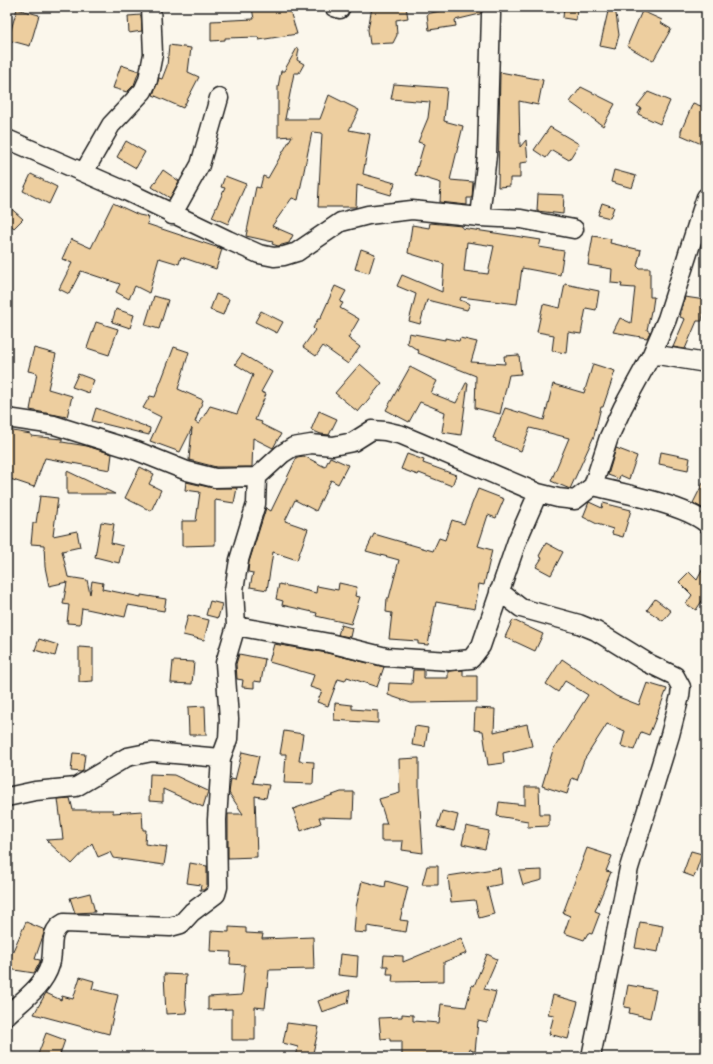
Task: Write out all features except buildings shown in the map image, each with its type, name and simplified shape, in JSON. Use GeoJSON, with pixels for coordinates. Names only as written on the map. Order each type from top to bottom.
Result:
{"type":"FeatureCollection","features":[{"type":"Feature","properties":{"kind":"street"},"geometry":{"type":"LineString","coordinates":[[84,172],[111,125],[144,91],[148,80],[153,54],[151,7]]}},
{"type":"Feature","properties":{"kind":"street"},"geometry":{"type":"LineString","coordinates":[[480,218],[487,155],[491,14]]}},
{"type":"Feature","properties":{"kind":"street"},"geometry":{"type":"LineString","coordinates":[[172,215],[200,165],[219,98]]}},
{"type":"Feature","properties":{"kind":"street"},"geometry":{"type":"LineString","coordinates":[[7,140],[84,172],[128,192],[172,215],[259,254],[274,257],[297,252],[341,222],[368,215],[412,210],[480,218],[521,219],[574,229]]}},
{"type":"Feature","properties":{"kind":"street"},"geometry":{"type":"LineString","coordinates":[[7,418],[54,425],[137,451],[187,471],[215,478],[256,477],[282,454],[293,447],[310,444],[333,446],[352,442],[372,430],[385,430],[402,435],[538,493],[575,500],[593,486],[609,437],[620,413],[652,354],[667,319],[706,197]]}},
{"type":"Feature","properties":{"kind":"street"},"geometry":{"type":"LineString","coordinates":[[652,354],[706,363]]}},
{"type":"Feature","properties":{"kind":"street"},"geometry":{"type":"LineString","coordinates":[[7,1015],[32,992],[50,965],[54,933],[57,927],[64,923],[170,927],[181,924],[192,912],[216,894],[218,887],[217,820],[221,758],[228,739],[225,663],[236,626],[234,590],[239,560],[256,504],[256,477]]}},
{"type":"Feature","properties":{"kind":"street"},"geometry":{"type":"LineString","coordinates":[[593,486],[674,508],[698,516],[706,523]]}},
{"type":"Feature","properties":{"kind":"street"},"geometry":{"type":"LineString","coordinates":[[236,626],[329,643],[386,657],[450,661],[471,659],[481,646],[517,541],[538,493]]}},
{"type":"Feature","properties":{"kind":"street"},"geometry":{"type":"LineString","coordinates":[[499,591],[521,608],[579,624],[596,631],[648,663],[675,676],[681,687],[670,735],[629,868],[591,1057]]}},
{"type":"Feature","properties":{"kind":"street"},"geometry":{"type":"LineString","coordinates":[[7,797],[35,791],[76,787],[126,756],[152,752],[221,758]]}}]}
